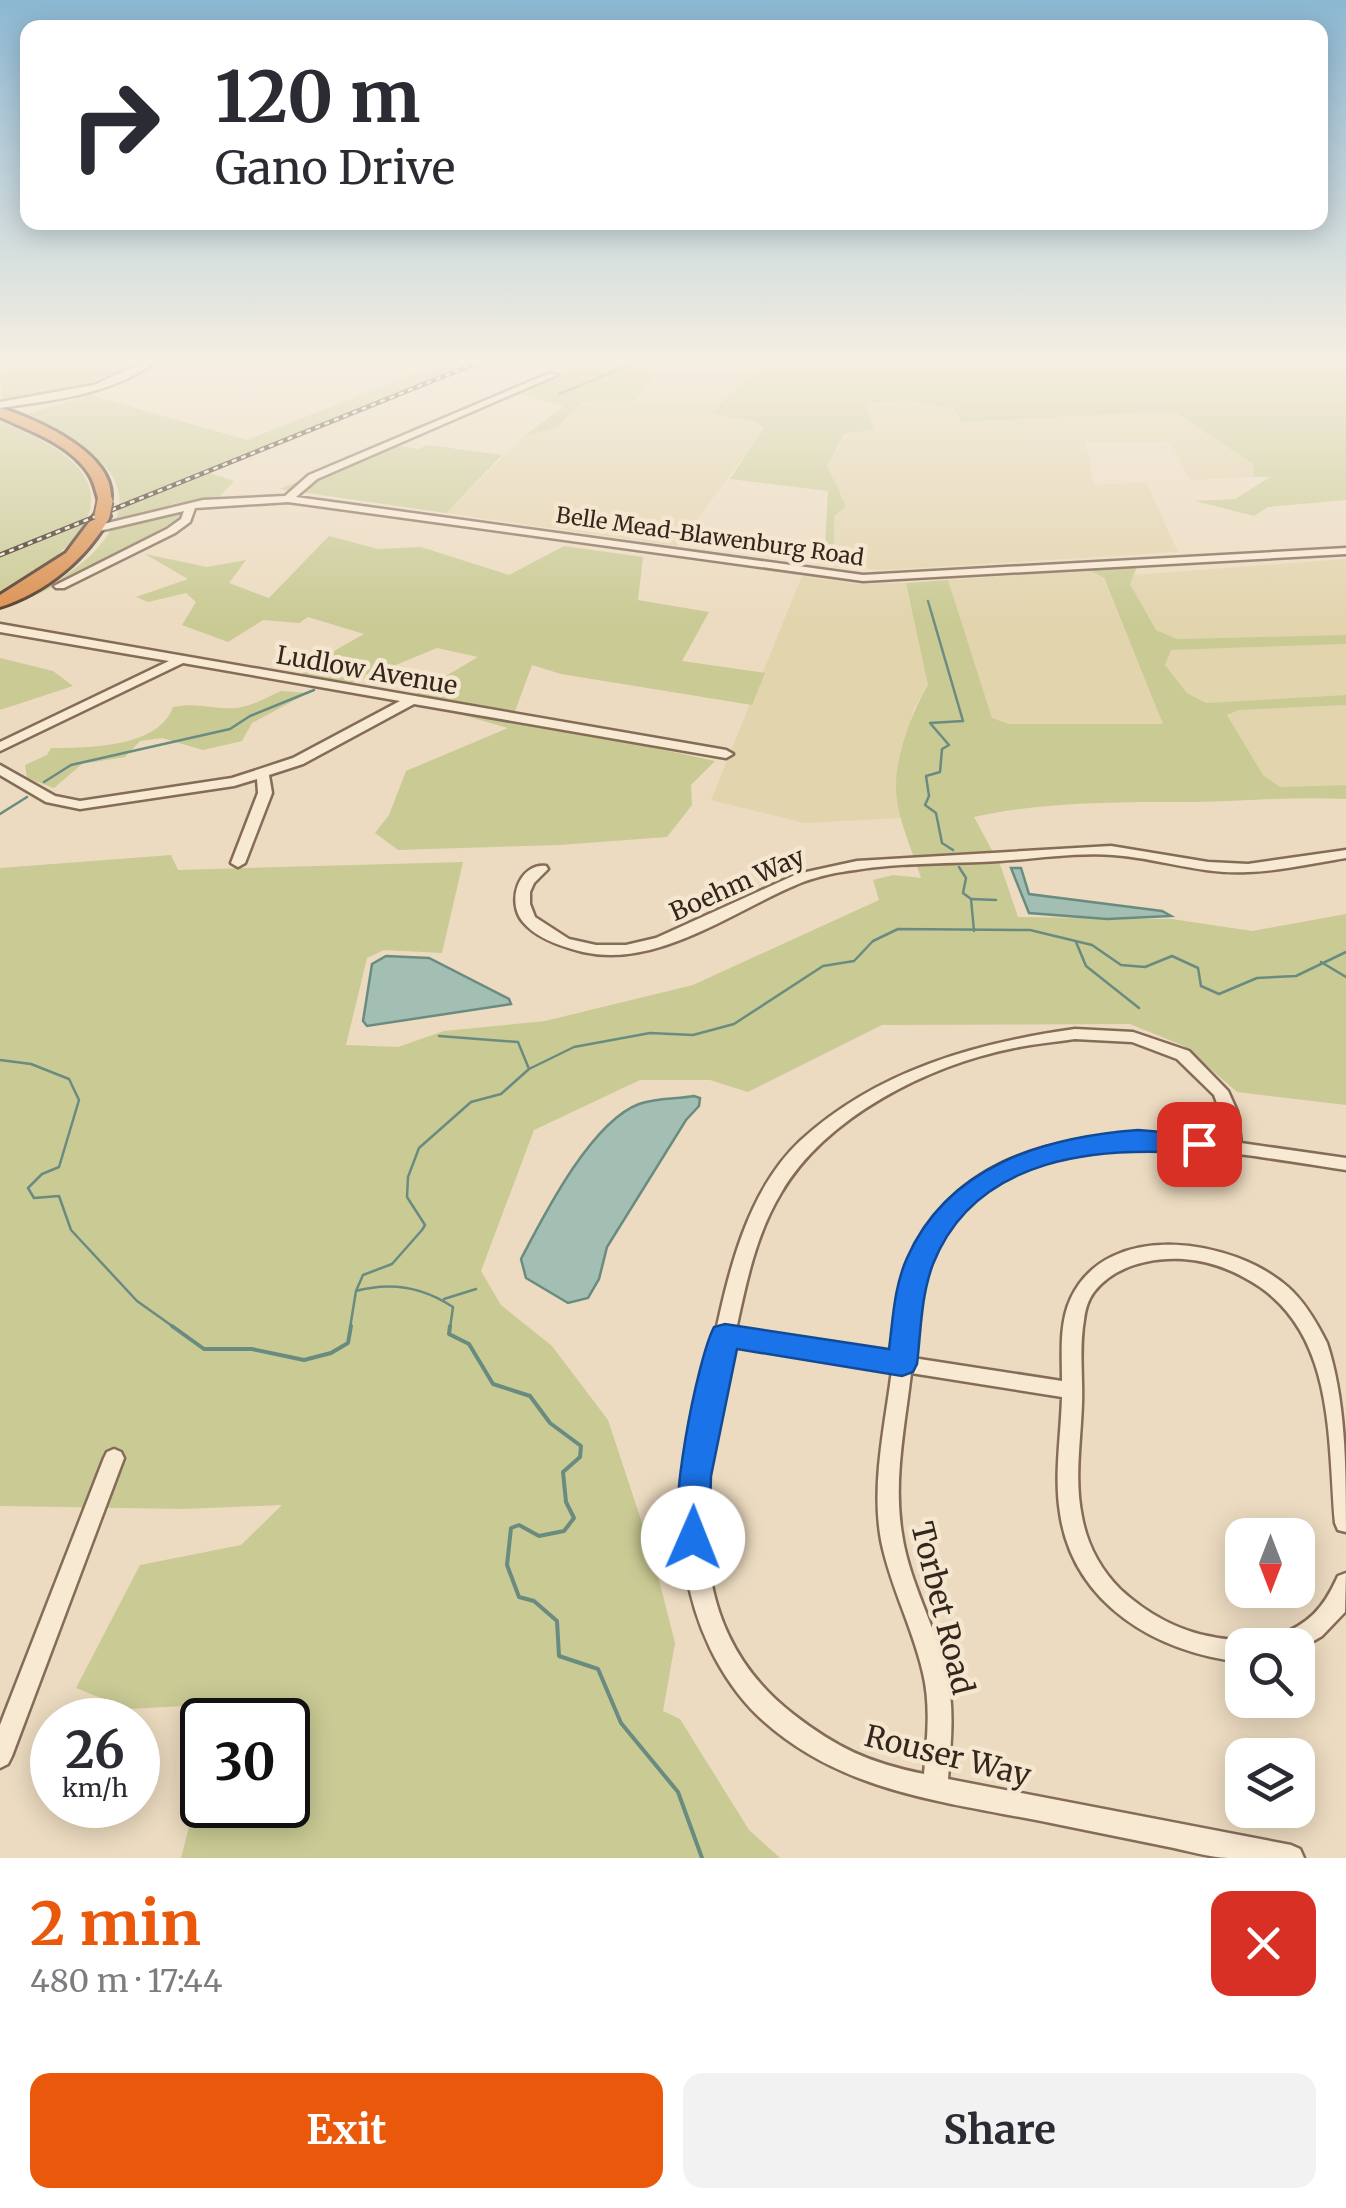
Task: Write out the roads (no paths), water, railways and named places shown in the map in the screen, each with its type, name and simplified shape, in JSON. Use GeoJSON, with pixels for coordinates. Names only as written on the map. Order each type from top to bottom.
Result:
{"type":"FeatureCollection","features":[{"type":"Feature","properties":{"kind":"highway"},"geometry":{"type":"LineString","coordinates":[[0,602],[49,574],[103,526],[105,493],[95,470],[69,449]]}},
{"type":"Feature","properties":{"kind":"street"},"geometry":{"type":"LineString","coordinates":[[288,498],[313,477],[380,449]]}},
{"type":"Feature","properties":{"kind":"street","name":"Belle Mead-Blawenburg Road"},"geometry":{"type":"LineString","coordinates":[[103,526],[191,505],[288,498],[863,578],[1346,551]]}},
{"type":"Feature","properties":{"kind":"street"},"geometry":{"type":"LineString","coordinates":[[60,586],[171,532],[189,515],[191,505]]}},
{"type":"Feature","properties":{"kind":"street","name":"Ludlow Avenue"},"geometry":{"type":"LineString","coordinates":[[0,628],[726,754]]}},
{"type":"Feature","properties":{"kind":"street"},"geometry":{"type":"LineString","coordinates":[[0,747],[180,660]]}},
{"type":"Feature","properties":{"kind":"street"},"geometry":{"type":"LineString","coordinates":[[0,769],[51,800],[80,804],[264,775],[312,754],[411,700]]}},
{"type":"Feature","properties":{"kind":"street"},"geometry":{"type":"LineString","coordinates":[[238,863],[265,793],[264,775]]}},
{"type":"Feature","properties":{"kind":"street","name":"Boehm Way"},"geometry":{"type":"LineString","coordinates":[[541,870],[523,884],[521,892],[529,920],[564,943],[611,950],[661,942],[788,882],[836,868],[1093,852],[1232,875],[1346,862]]}},
{"type":"Feature","properties":{"kind":"street","name":"Boehm Way"},"geometry":{"type":"LineString","coordinates":[[1270,870],[1346,854]]}},
{"type":"Feature","properties":{"kind":"street","name":"Rouser Way"},"geometry":{"type":"LineString","coordinates":[[1232,1148],[1226,1104],[1212,1081],[1176,1053],[1148,1042],[1098,1035],[1044,1038],[943,1061],[893,1083],[848,1110],[786,1169],[757,1217],[744,1250],[700,1444],[693,1508],[697,1578],[713,1630],[747,1685],[770,1710],[819,1748],[872,1772],[935,1787],[1260,1855],[1292,1858]]}},
{"type":"Feature","properties":{"kind":"street","name":"Torbet Road"},"geometry":{"type":"LineString","coordinates":[[935,1787],[940,1700],[936,1676],[903,1583],[888,1518],[888,1476],[910,1292],[921,1259],[950,1212],[990,1179],[1030,1159],[1090,1143],[1166,1141],[1346,1164]]}},
{"type":"Feature","properties":{"kind":"street"},"geometry":{"type":"LineString","coordinates":[[1225,1649],[1197,1645],[1139,1618],[1097,1577],[1083,1554],[1070,1516],[1073,1391],[1075,1316],[1090,1284],[1122,1261],[1145,1254],[1192,1253],[1241,1266],[1299,1306],[1322,1343],[1340,1414],[1346,1523]]}},
{"type":"Feature","properties":{"kind":"street"},"geometry":{"type":"LineString","coordinates":[[725,1336],[1073,1391]]}},
{"type":"Feature","properties":{"kind":"street"},"geometry":{"type":"LineString","coordinates":[[0,1756],[114,1458]]}},
{"type":"Feature","properties":{"kind":"street"},"geometry":{"type":"LineString","coordinates":[[1315,1628],[1334,1610],[1346,1583]]}},
{"type":"Feature","properties":{"kind":"waterway"},"geometry":{"type":"LineString","coordinates":[[928,601],[963,721],[930,723],[949,745],[942,749],[940,772],[926,776],[929,796],[925,805],[936,813],[942,843],[953,850]]}},
{"type":"Feature","properties":{"kind":"waterway"},"geometry":{"type":"LineString","coordinates":[[44,782],[71,765],[230,729],[250,716],[314,690]]}},
{"type":"Feature","properties":{"kind":"waterway"},"geometry":{"type":"LineString","coordinates":[[0,814],[27,797]]}},
{"type":"Feature","properties":{"kind":"waterway"},"geometry":{"type":"LineString","coordinates":[[959,867],[966,878],[963,893],[971,899],[974,930]]}},
{"type":"Feature","properties":{"kind":"waterway"},"geometry":{"type":"LineString","coordinates":[[972,899],[996,900]]}},
{"type":"Feature","properties":{"kind":"waterway"},"geometry":{"type":"LineString","coordinates":[[529,1069],[574,1047],[650,1033],[693,1035],[734,1024],[823,966],[854,961],[873,941],[898,929],[974,930]]}},
{"type":"Feature","properties":{"kind":"waterway"},"geometry":{"type":"LineString","coordinates":[[974,930],[1030,930],[1092,945],[1121,965],[1145,967],[1172,956],[1198,968],[1201,986],[1219,994],[1257,978],[1296,976],[1323,963]]}},
{"type":"Feature","properties":{"kind":"waterway"},"geometry":{"type":"LineString","coordinates":[[1076,942],[1086,966],[1139,1008]]}},
{"type":"Feature","properties":{"kind":"waterway"},"geometry":{"type":"LineString","coordinates":[[1323,963],[1346,952]]}},
{"type":"Feature","properties":{"kind":"waterway"},"geometry":{"type":"LineString","coordinates":[[1323,963],[1346,977]]}},
{"type":"Feature","properties":{"kind":"waterway"},"geometry":{"type":"LineString","coordinates":[[439,1036],[518,1042],[529,1069]]}},
{"type":"Feature","properties":{"kind":"waterway"},"geometry":{"type":"LineString","coordinates":[[0,1060],[31,1064],[69,1079],[79,1100],[59,1167],[42,1174],[28,1188],[34,1198],[59,1196],[71,1230],[137,1301],[175,1328]]}},
{"type":"Feature","properties":{"kind":"waterway"},"geometry":{"type":"LineString","coordinates":[[356,1291],[363,1275],[392,1264],[425,1225],[407,1197],[408,1177],[419,1148],[471,1102],[501,1094],[529,1069]]}},
{"type":"Feature","properties":{"kind":"waterway"},"geometry":{"type":"LineString","coordinates":[[356,1291],[395,1286],[430,1295],[453,1307],[450,1328]]}},
{"type":"Feature","properties":{"kind":"waterway"},"geometry":{"type":"LineString","coordinates":[[444,1299],[476,1289]]}},
{"type":"Feature","properties":{"kind":"waterway"},"geometry":{"type":"LineString","coordinates":[[350,1328],[356,1291]]}},
{"type":"Feature","properties":{"kind":"waterway"},"geometry":{"type":"LineString","coordinates":[[172,1326],[204,1349],[252,1349],[304,1360],[331,1353],[348,1343],[351,1326]]}},
{"type":"Feature","properties":{"kind":"waterway"},"geometry":{"type":"LineString","coordinates":[[450,1326],[449,1334],[469,1344],[493,1384],[530,1396],[550,1423],[581,1446],[580,1457],[563,1472],[566,1502],[574,1518],[564,1531],[539,1536],[519,1525],[511,1528],[507,1565],[519,1597],[534,1601],[557,1621],[559,1656],[598,1669],[621,1723],[678,1792],[702,1858]]}},
{"type":"Feature","properties":{"kind":"railway"},"geometry":{"type":"LineString","coordinates":[[0,555],[264,449]]}}]}
